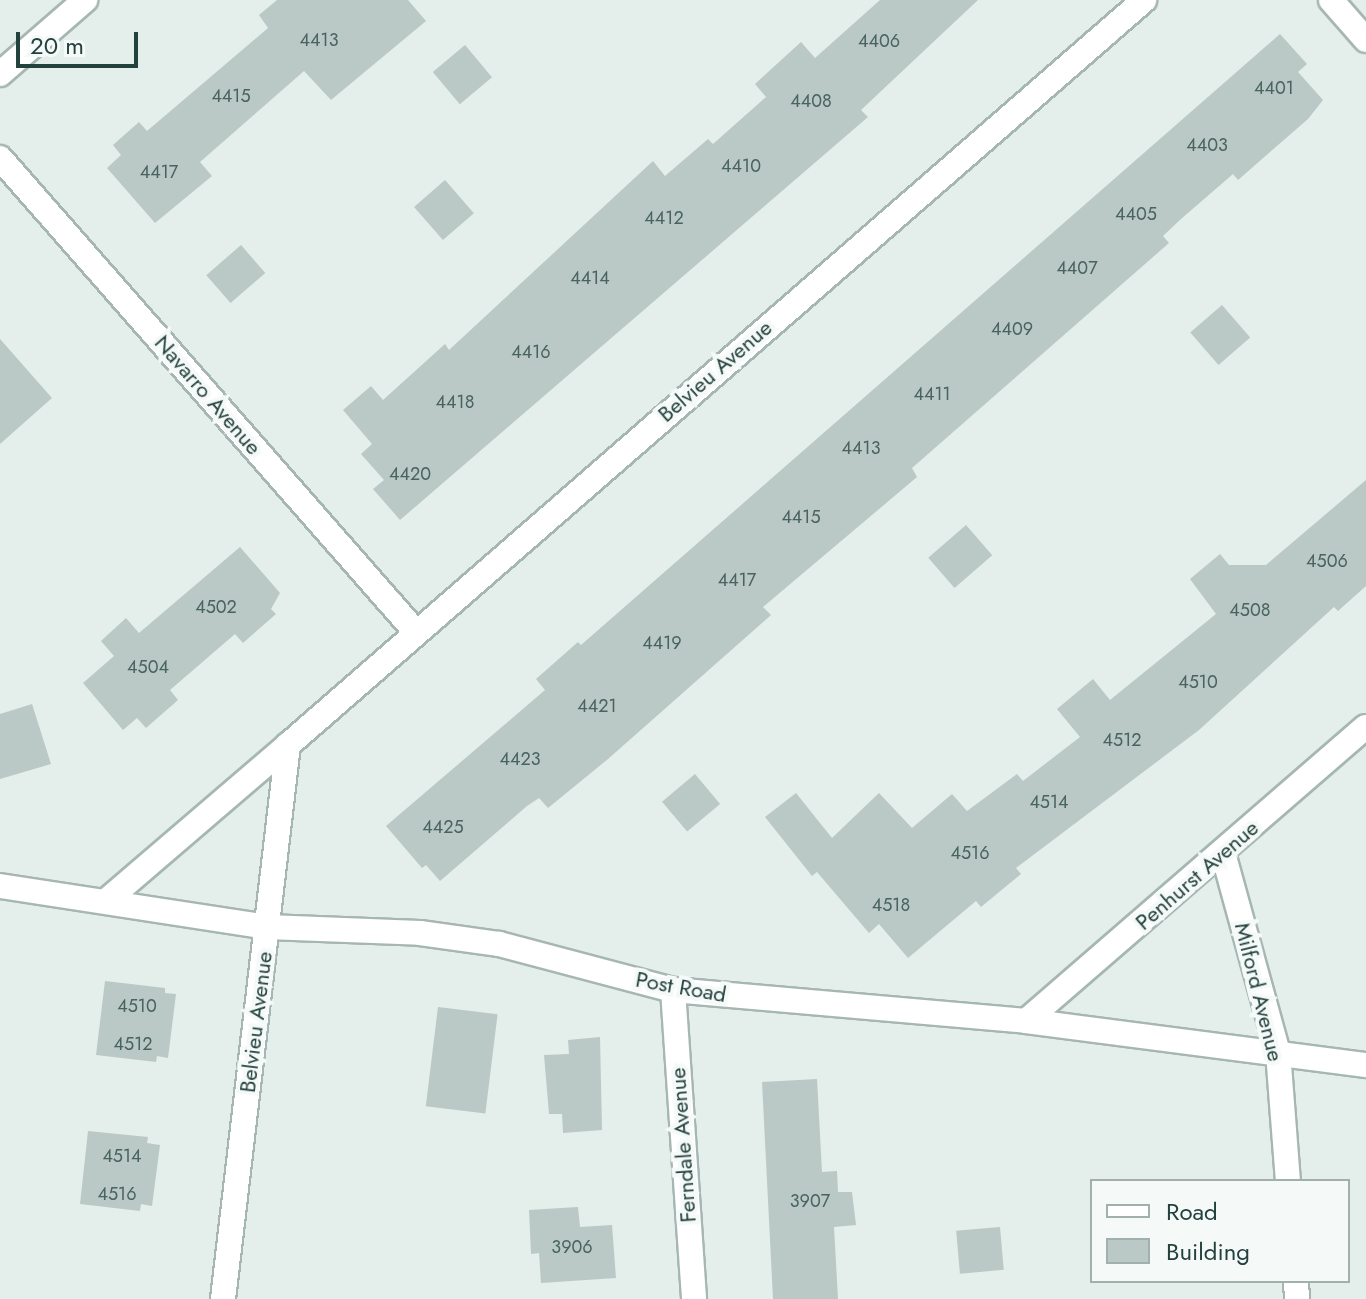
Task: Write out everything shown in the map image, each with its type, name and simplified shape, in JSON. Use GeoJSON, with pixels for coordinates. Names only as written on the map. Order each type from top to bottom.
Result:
{"type":"FeatureCollection","features":[{"type":"Feature","properties":{"kind":"street"},"geometry":{"type":"LineString","coordinates":[[0,74],[85,0]]}},
{"type":"Feature","properties":{"kind":"street","name":"Belvieu Avenue"},"geometry":{"type":"LineString","coordinates":[[106,901],[1144,0]]}},
{"type":"Feature","properties":{"kind":"street"},"geometry":{"type":"LineString","coordinates":[[1331,0],[1366,40]]}},
{"type":"Feature","properties":{"kind":"street","name":"Navarro Avenue"},"geometry":{"type":"LineString","coordinates":[[0,158],[415,631]]}},
{"type":"Feature","properties":{"kind":"street","name":"Penhurst Avenue"},"geometry":{"type":"LineString","coordinates":[[1026,1021],[1366,727]]}},
{"type":"Feature","properties":{"kind":"street","name":"Belvieu Avenue"},"geometry":{"type":"LineString","coordinates":[[223,1299],[288,745]]}},
{"type":"Feature","properties":{"kind":"street","name":"Milford Avenue"},"geometry":{"type":"LineString","coordinates":[[1223,853],[1278,1052],[1288,1179]]}},
{"type":"Feature","properties":{"kind":"street","name":"Post Road"},"geometry":{"type":"LineString","coordinates":[[0,886],[267,927],[420,933],[499,944],[673,990],[1026,1021],[1366,1065]]}},
{"type":"Feature","properties":{"kind":"street","name":"Ferndale Avenue"},"geometry":{"type":"LineString","coordinates":[[673,990],[694,1299]]}},
{"type":"Feature","properties":{"kind":"building"},"geometry":{"type":"Polygon","coordinates":[[[277,0],[408,0],[426,21],[331,100],[304,71],[200,162],[212,176],[155,223],[107,168],[121,155],[113,145],[139,122],[147,131],[268,28],[259,15],[277,0]]]}},
{"type":"Feature","properties":{"kind":"building"},"geometry":{"type":"Polygon","coordinates":[[[880,0],[978,0],[861,110],[868,117],[400,520],[373,489],[384,480],[361,454],[372,444],[343,410],[371,386],[383,400],[445,344],[449,350],[653,161],[665,176],[708,139],[713,144],[766,97],[755,84],[801,42],[815,58],[880,0]]]}},
{"type":"Feature","properties":{"kind":"building"},"geometry":{"type":"Polygon","coordinates":[[[1280,34],[1307,64],[1298,72],[1323,100],[1308,119],[1238,180],[1233,174],[1181,219],[1163,236],[1169,243],[912,468],[917,477],[763,607],[771,615],[608,759],[548,808],[539,798],[527,806],[440,881],[426,865],[422,868],[386,826],[545,690],[536,679],[578,642],[581,645],[1280,34]]]}},
{"type":"Feature","properties":{"kind":"building"},"geometry":{"type":"Polygon","coordinates":[[[465,45],[492,77],[460,104],[433,72],[465,45]]]}},
{"type":"Feature","properties":{"kind":"building"},"geometry":{"type":"Polygon","coordinates":[[[445,180],[474,213],[443,240],[414,207],[445,180]]]}},
{"type":"Feature","properties":{"kind":"building"},"geometry":{"type":"Polygon","coordinates":[[[241,245],[265,273],[231,303],[206,275],[241,245]]]}},
{"type":"Feature","properties":{"kind":"building"},"geometry":{"type":"Polygon","coordinates":[[[1222,305],[1250,337],[1219,365],[1190,333],[1222,305]]]}},
{"type":"Feature","properties":{"kind":"building"},"geometry":{"type":"Polygon","coordinates":[[[0,339],[52,398],[0,444],[0,339]]]}},
{"type":"Feature","properties":{"kind":"building"},"geometry":{"type":"Polygon","coordinates":[[[1366,480],[1366,586],[1338,611],[1334,607],[1199,730],[1016,868],[1021,874],[981,907],[976,901],[908,958],[879,924],[869,933],[817,872],[812,876],[765,817],[796,793],[832,838],[879,793],[912,828],[952,794],[967,811],[1017,774],[1023,781],[1080,737],[1057,709],[1093,679],[1110,700],[1216,614],[1190,579],[1220,554],[1229,565],[1266,565],[1366,480]]]}},
{"type":"Feature","properties":{"kind":"building"},"geometry":{"type":"Polygon","coordinates":[[[966,525],[992,555],[955,588],[928,558],[966,525]]]}},
{"type":"Feature","properties":{"kind":"building"},"geometry":{"type":"Polygon","coordinates":[[[240,547],[280,593],[271,609],[276,614],[243,643],[235,634],[170,690],[178,700],[146,728],[137,718],[123,730],[83,683],[114,656],[101,641],[126,618],[139,633],[240,547]]]}},
{"type":"Feature","properties":{"kind":"building"},"geometry":{"type":"Polygon","coordinates":[[[32,704],[51,764],[0,779],[0,714],[32,704]]]}},
{"type":"Feature","properties":{"kind":"building"},"geometry":{"type":"Polygon","coordinates":[[[695,774],[720,804],[687,832],[662,802],[695,774]]]}},
{"type":"Feature","properties":{"kind":"building"},"geometry":{"type":"Polygon","coordinates":[[[105,981],[165,988],[165,993],[176,994],[168,1058],[157,1056],[156,1062],[96,1055],[105,981]]]}},
{"type":"Feature","properties":{"kind":"building"},"geometry":{"type":"Polygon","coordinates":[[[438,1007],[498,1014],[485,1114],[426,1106],[438,1007]]]}},
{"type":"Feature","properties":{"kind":"building"},"geometry":{"type":"Polygon","coordinates":[[[600,1037],[602,1130],[563,1133],[562,1114],[549,1114],[544,1055],[569,1054],[568,1040],[600,1037]]]}},
{"type":"Feature","properties":{"kind":"building"},"geometry":{"type":"Polygon","coordinates":[[[817,1079],[822,1172],[837,1171],[838,1192],[852,1192],[856,1225],[834,1227],[838,1299],[773,1299],[762,1082],[817,1079]]]}},
{"type":"Feature","properties":{"kind":"building"},"geometry":{"type":"Polygon","coordinates":[[[88,1131],[148,1137],[147,1143],[160,1145],[152,1206],[141,1204],[140,1211],[80,1204],[88,1131]]]}},
{"type":"Feature","properties":{"kind":"building"},"geometry":{"type":"Polygon","coordinates":[[[578,1207],[580,1227],[612,1225],[616,1278],[541,1283],[539,1253],[531,1254],[529,1210],[578,1207]]]}},
{"type":"Feature","properties":{"kind":"building"},"geometry":{"type":"Polygon","coordinates":[[[1000,1227],[1004,1270],[960,1274],[956,1231],[1000,1227]]]}}]}
